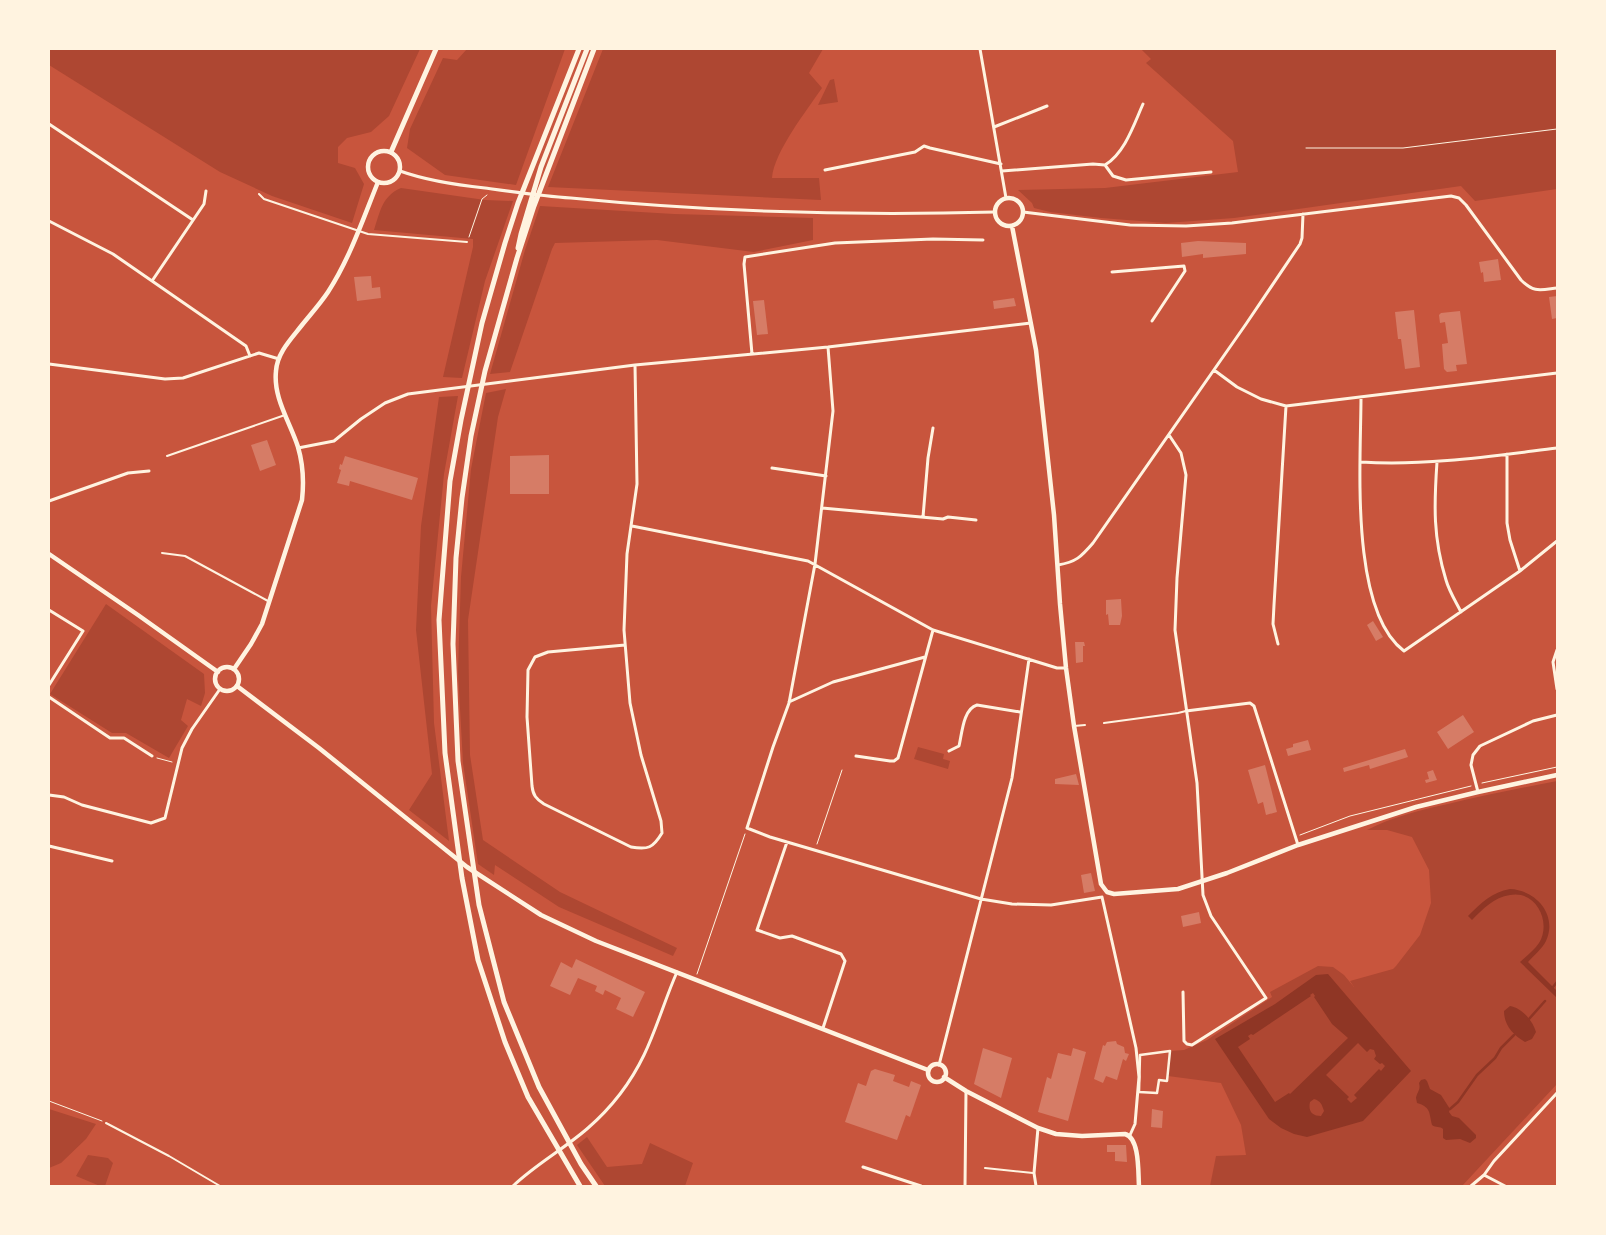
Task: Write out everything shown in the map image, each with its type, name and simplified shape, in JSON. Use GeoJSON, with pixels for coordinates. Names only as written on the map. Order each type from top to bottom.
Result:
{"type":"FeatureCollection","features":[{"type":"Feature","properties":{"kind":"main road"},"geometry":{"type":"LineString","coordinates":[[391,152],[436,49]]}},
{"type":"Feature","properties":{"kind":"main road"},"geometry":{"type":"LineString","coordinates":[[574,60],[575,49]]}},
{"type":"Feature","properties":{"kind":"main road"},"geometry":{"type":"LineString","coordinates":[[579,49],[518,203],[480,331],[450,481],[439,620],[445,753],[462,878],[478,960],[505,1042],[528,1097],[580,1186]]}},
{"type":"Feature","properties":{"kind":"main road"},"geometry":{"type":"LineString","coordinates":[[517,258],[519,239],[537,177],[587,49]]}},
{"type":"Feature","properties":{"kind":"main road"},"geometry":{"type":"LineString","coordinates":[[594,49],[517,258],[496,329],[476,408],[462,498],[456,558],[453,644],[458,761],[479,905],[504,1002],[539,1087],[581,1164],[596,1186]]}},
{"type":"Feature","properties":{"kind":"street"},"geometry":{"type":"LineString","coordinates":[[980,49],[1006,198]]}},
{"type":"Feature","properties":{"kind":"street"},"geometry":{"type":"LineString","coordinates":[[1002,171],[1093,164],[1105,165],[1112,161],[1121,148],[1144,104]]}},
{"type":"Feature","properties":{"kind":"street"},"geometry":{"type":"LineString","coordinates":[[994,127],[1047,106]]}},
{"type":"Feature","properties":{"kind":"street"},"geometry":{"type":"LineString","coordinates":[[49,124],[193,220]]}},
{"type":"Feature","properties":{"kind":"street"},"geometry":{"type":"LineString","coordinates":[[825,170],[915,152],[924,146],[1001,164]]}},
{"type":"Feature","properties":{"kind":"street"},"geometry":{"type":"LineString","coordinates":[[386,151],[391,152],[399,160],[400,171],[392,181],[385,183],[378,182],[368,169],[370,160],[378,152],[386,151]]}},
{"type":"Feature","properties":{"kind":"street"},"geometry":{"type":"LineString","coordinates":[[1105,165],[1113,176],[1126,180],[1211,172]]}},
{"type":"Feature","properties":{"kind":"street"},"geometry":{"type":"LineString","coordinates":[[400,171],[436,182],[504,191],[556,197],[740,211],[852,213],[995,212]]}},
{"type":"Feature","properties":{"kind":"street"},"geometry":{"type":"LineString","coordinates":[[234,669],[262,624],[302,500],[304,478],[298,448],[278,398],[275,380],[276,369],[287,344],[327,293],[345,262],[378,182]]}},
{"type":"Feature","properties":{"kind":"street"},"geometry":{"type":"LineString","coordinates":[[152,281],[204,204],[206,191]]}},
{"type":"Feature","properties":{"kind":"street"},"geometry":{"type":"LineString","coordinates":[[1023,212],[1130,225],[1186,226],[1232,223],[1451,196],[1459,198],[1466,205],[1521,280],[1529,288],[1538,291],[1557,288]]}},
{"type":"Feature","properties":{"kind":"street"},"geometry":{"type":"LineString","coordinates":[[1006,198],[1016,200],[1022,207],[1023,212],[1020,221],[1012,226],[1008,226],[1000,223],[995,212],[997,205],[1006,198]]}},
{"type":"Feature","properties":{"kind":"street"},"geometry":{"type":"LineString","coordinates":[[1058,565],[1080,558],[1214,370],[1300,244],[1303,214]]}},
{"type":"Feature","properties":{"kind":"street"},"geometry":{"type":"LineString","coordinates":[[49,221],[113,254],[246,346],[250,356]]}},
{"type":"Feature","properties":{"kind":"street"},"geometry":{"type":"LineString","coordinates":[[1012,226],[1037,360],[1058,565],[1066,668],[1074,726],[1101,884],[1107,892],[1119,894],[1178,889],[1203,882],[1298,846],[1416,807],[1557,775]]}},
{"type":"Feature","properties":{"kind":"street"},"geometry":{"type":"LineString","coordinates":[[752,354],[744,264],[745,257],[835,243],[933,239],[983,240]]}},
{"type":"Feature","properties":{"kind":"street"},"geometry":{"type":"LineString","coordinates":[[1112,272],[1184,266],[1185,271],[1152,321]]}},
{"type":"Feature","properties":{"kind":"street"},"geometry":{"type":"LineString","coordinates":[[298,448],[334,441],[361,419],[385,403],[408,394],[635,366],[828,347],[1031,323]]}},
{"type":"Feature","properties":{"kind":"street"},"geometry":{"type":"LineString","coordinates":[[828,347],[834,411],[815,564],[789,703],[747,828],[787,842],[981,899],[1012,904],[1051,905],[1102,897],[1107,892]]}},
{"type":"Feature","properties":{"kind":"street"},"geometry":{"type":"LineString","coordinates":[[49,364],[165,379],[183,378],[259,353],[279,359]]}},
{"type":"Feature","properties":{"kind":"street"},"geometry":{"type":"LineString","coordinates":[[625,645],[548,652],[535,657],[528,670],[527,717],[532,786],[536,799],[544,804],[631,847],[643,849],[652,846],[662,833],[661,821],[641,755],[630,703],[624,630],[627,554],[637,484],[635,366]]}},
{"type":"Feature","properties":{"kind":"street"},"geometry":{"type":"LineString","coordinates":[[1214,370],[1237,387],[1261,400],[1286,406],[1557,373]]}},
{"type":"Feature","properties":{"kind":"street"},"geometry":{"type":"LineString","coordinates":[[1361,397],[1361,529],[1367,576],[1372,601],[1381,622],[1398,647],[1404,651],[1520,571],[1557,541]]}},
{"type":"Feature","properties":{"kind":"street"},"geometry":{"type":"LineString","coordinates":[[1278,644],[1273,624],[1286,406]]}},
{"type":"Feature","properties":{"kind":"street"},"geometry":{"type":"LineString","coordinates":[[923,517],[928,458],[933,428]]}},
{"type":"Feature","properties":{"kind":"street"},"geometry":{"type":"LineString","coordinates":[[1169,434],[1181,453],[1186,475],[1174,630],[1197,783],[1203,895],[1211,916],[1266,998],[1192,1045],[1184,1041],[1183,992]]}},
{"type":"Feature","properties":{"kind":"street"},"geometry":{"type":"LineString","coordinates":[[1360,462],[1390,464],[1437,462],[1557,448]]}},
{"type":"Feature","properties":{"kind":"street"},"geometry":{"type":"LineString","coordinates":[[1507,454],[1508,523],[1510,540],[1520,571]]}},
{"type":"Feature","properties":{"kind":"street"},"geometry":{"type":"LineString","coordinates":[[1437,462],[1434,500],[1435,533],[1446,582],[1461,612]]}},
{"type":"Feature","properties":{"kind":"street"},"geometry":{"type":"LineString","coordinates":[[772,468],[826,476]]}},
{"type":"Feature","properties":{"kind":"street"},"geometry":{"type":"LineString","coordinates":[[49,501],[128,473],[149,471]]}},
{"type":"Feature","properties":{"kind":"street"},"geometry":{"type":"LineString","coordinates":[[822,508],[943,519],[948,517],[976,520]]}},
{"type":"Feature","properties":{"kind":"street"},"geometry":{"type":"LineString","coordinates":[[632,526],[815,564],[933,630],[1057,668],[1066,668]]}},
{"type":"Feature","properties":{"kind":"street"},"geometry":{"type":"LineString","coordinates":[[49,554],[218,672]]}},
{"type":"Feature","properties":{"kind":"street"},"geometry":{"type":"LineString","coordinates":[[49,610],[84,631],[49,685]]}},
{"type":"Feature","properties":{"kind":"street"},"geometry":{"type":"LineString","coordinates":[[856,756],[890,762],[898,758],[933,630]]}},
{"type":"Feature","properties":{"kind":"street"},"geometry":{"type":"LineString","coordinates":[[1557,650],[1553,662],[1557,689]]}},
{"type":"Feature","properties":{"kind":"street"},"geometry":{"type":"LineString","coordinates":[[789,703],[833,682],[926,656]]}},
{"type":"Feature","properties":{"kind":"street"},"geometry":{"type":"LineString","coordinates":[[939,1065],[1012,778],[1029,659]]}},
{"type":"Feature","properties":{"kind":"street"},"geometry":{"type":"LineString","coordinates":[[225,667],[234,669],[239,677],[237,686],[229,691],[220,688],[215,681],[218,672],[225,667]]}},
{"type":"Feature","properties":{"kind":"street"},"geometry":{"type":"LineString","coordinates":[[237,686],[467,867],[541,915],[596,941],[928,1070]]}},
{"type":"Feature","properties":{"kind":"street"},"geometry":{"type":"LineString","coordinates":[[49,796],[64,797],[82,805],[151,823],[165,818],[182,748],[192,729],[220,688]]}},
{"type":"Feature","properties":{"kind":"street"},"geometry":{"type":"LineString","coordinates":[[49,697],[110,738],[124,738],[152,756]]}},
{"type":"Feature","properties":{"kind":"street"},"geometry":{"type":"LineString","coordinates":[[1186,711],[1250,703],[1254,706],[1298,846]]}},
{"type":"Feature","properties":{"kind":"street"},"geometry":{"type":"LineString","coordinates":[[950,751],[959,746],[968,711],[973,706],[1020,712]]}},
{"type":"Feature","properties":{"kind":"street"},"geometry":{"type":"LineString","coordinates":[[1478,792],[1471,766],[1473,755],[1480,746],[1533,721],[1557,715]]}},
{"type":"Feature","properties":{"kind":"street"},"geometry":{"type":"LineString","coordinates":[[787,842],[757,930],[780,938],[792,936],[841,954],[845,961],[823,1028]]}},
{"type":"Feature","properties":{"kind":"street"},"geometry":{"type":"LineString","coordinates":[[49,846],[112,862]]}},
{"type":"Feature","properties":{"kind":"street"},"geometry":{"type":"LineString","coordinates":[[1102,897],[1136,1048],[1139,1077],[1135,1124],[1130,1135]]}},
{"type":"Feature","properties":{"kind":"street"},"geometry":{"type":"LineString","coordinates":[[512,1186],[540,1162],[588,1128],[610,1106],[629,1082],[644,1054],[677,972]]}},
{"type":"Feature","properties":{"kind":"street"},"geometry":{"type":"LineString","coordinates":[[1170,1051],[1167,1081],[1159,1080],[1157,1093],[1139,1092],[1140,1055],[1170,1051]]}},
{"type":"Feature","properties":{"kind":"street"},"geometry":{"type":"LineString","coordinates":[[928,1070],[934,1065],[939,1065]]}},
{"type":"Feature","properties":{"kind":"street"},"geometry":{"type":"LineString","coordinates":[[928,1070],[928,1076],[932,1080],[940,1081],[944,1077],[945,1071],[939,1065]]}},
{"type":"Feature","properties":{"kind":"street"},"geometry":{"type":"LineString","coordinates":[[944,1077],[1038,1128],[1056,1134],[1082,1136],[1130,1135],[1134,1140],[1136,1148],[1139,1186]]}},
{"type":"Feature","properties":{"kind":"street"},"geometry":{"type":"LineString","coordinates":[[965,1186],[966,1090]]}},
{"type":"Feature","properties":{"kind":"street"},"geometry":{"type":"LineString","coordinates":[[1471,1186],[1484,1175],[1494,1161],[1557,1093]]}},
{"type":"Feature","properties":{"kind":"street"},"geometry":{"type":"LineString","coordinates":[[1036,1186],[1034,1173],[1038,1128]]}},
{"type":"Feature","properties":{"kind":"street"},"geometry":{"type":"LineString","coordinates":[[863,1167],[921,1186]]}},
{"type":"Feature","properties":{"kind":"street"},"geometry":{"type":"LineString","coordinates":[[1484,1175],[1505,1186]]}},
{"type":"Feature","properties":{"kind":"lane"},"geometry":{"type":"LineString","coordinates":[[259,194],[264,199],[368,234],[467,242]]}},
{"type":"Feature","properties":{"kind":"lane"},"geometry":{"type":"LineString","coordinates":[[167,456],[285,414]]}},
{"type":"Feature","properties":{"kind":"lane"},"geometry":{"type":"LineString","coordinates":[[162,553],[185,556],[270,602]]}},
{"type":"Feature","properties":{"kind":"lane"},"geometry":{"type":"LineString","coordinates":[[1104,723],[1186,711]]}},
{"type":"Feature","properties":{"kind":"lane"},"geometry":{"type":"LineString","coordinates":[[1074,726],[1084,725]]}},
{"type":"Feature","properties":{"kind":"lane"},"geometry":{"type":"LineString","coordinates":[[106,1123],[169,1156],[220,1186]]}},
{"type":"Feature","properties":{"kind":"lane"},"geometry":{"type":"LineString","coordinates":[[985,1168],[1034,1173]]}},
{"type":"Feature","properties":{"kind":"path"},"geometry":{"type":"LineString","coordinates":[[1306,148],[1403,148],[1557,129]]}},
{"type":"Feature","properties":{"kind":"path"},"geometry":{"type":"LineString","coordinates":[[467,242],[482,199],[487,195]]}},
{"type":"Feature","properties":{"kind":"path"},"geometry":{"type":"LineString","coordinates":[[152,756],[177,763]]}},
{"type":"Feature","properties":{"kind":"path"},"geometry":{"type":"LineString","coordinates":[[1295,837],[1350,816],[1475,784],[1557,767]]}},
{"type":"Feature","properties":{"kind":"path"},"geometry":{"type":"LineString","coordinates":[[815,850],[842,770]]}},
{"type":"Feature","properties":{"kind":"path"},"geometry":{"type":"LineString","coordinates":[[695,980],[747,828]]}},
{"type":"Feature","properties":{"kind":"path"},"geometry":{"type":"LineString","coordinates":[[49,1101],[106,1123]]}},
{"type":"Feature","properties":{"kind":"shaded area"},"geometry":{"type":"Polygon","coordinates":[[[49,49],[420,49],[389,116],[371,132],[347,138],[338,147],[338,163],[355,168],[364,184],[352,223],[272,196],[220,172],[49,65],[49,49]]]}},
{"type":"Feature","properties":{"kind":"shaded area"},"geometry":{"type":"Polygon","coordinates":[[[467,49],[565,49],[516,185],[445,175],[407,148],[410,129],[443,58],[457,60],[467,49]]]}},
{"type":"Feature","properties":{"kind":"shaded area"},"geometry":{"type":"Polygon","coordinates":[[[603,49],[823,49],[809,73],[822,88],[785,144],[774,168],[772,178],[819,178],[821,200],[548,187],[603,49]]]}},
{"type":"Feature","properties":{"kind":"shaded area"},"geometry":{"type":"Polygon","coordinates":[[[1141,49],[1557,49],[1557,189],[1475,201],[1461,186],[1234,218],[1166,223],[1101,218],[1050,212],[1034,208],[1032,203],[1018,190],[1105,188],[1238,172],[1233,141],[1146,63],[1151,59],[1141,49]]]}},
{"type":"Feature","properties":{"kind":"shaded area"},"geometry":{"type":"Polygon","coordinates":[[[834,79],[838,102],[818,105],[830,80],[834,79]]]}},
{"type":"Feature","properties":{"kind":"shaded area"},"geometry":{"type":"Polygon","coordinates":[[[401,188],[485,200],[513,201],[485,281],[462,378],[443,377],[473,247],[473,239],[374,230],[386,200],[401,188]]]}},
{"type":"Feature","properties":{"kind":"shaded area"},"geometry":{"type":"Polygon","coordinates":[[[540,206],[674,214],[813,218],[813,240],[754,252],[657,240],[555,243],[510,372],[490,374],[525,250],[540,206]]]}},
{"type":"Feature","properties":{"kind":"shaded area"},"geometry":{"type":"Polygon","coordinates":[[[506,389],[498,417],[468,620],[470,755],[483,840],[560,892],[677,948],[673,956],[559,907],[495,865],[494,875],[478,864],[463,763],[458,672],[461,577],[471,469],[486,393],[506,389]]]}},
{"type":"Feature","properties":{"kind":"shaded area"},"geometry":{"type":"Polygon","coordinates":[[[458,396],[444,474],[431,606],[434,723],[449,841],[409,810],[432,774],[416,630],[421,526],[439,397],[458,396]]]}},
{"type":"Feature","properties":{"kind":"shaded area"},"geometry":{"type":"Polygon","coordinates":[[[106,604],[204,674],[205,693],[201,706],[187,699],[181,720],[188,726],[169,758],[126,733],[112,733],[50,694],[106,604]]]}},
{"type":"Feature","properties":{"kind":"shaded area"},"geometry":{"type":"Polygon","coordinates":[[[918,747],[944,754],[943,759],[950,761],[948,769],[914,759],[918,747]]]}},
{"type":"Feature","properties":{"kind":"shaded area"},"geometry":{"type":"Polygon","coordinates":[[[1557,781],[1557,1084],[1462,1186],[1210,1186],[1216,1156],[1246,1155],[1241,1125],[1221,1083],[1168,1076],[1170,1051],[1184,1050],[1207,1040],[1272,997],[1270,992],[1318,966],[1333,967],[1344,975],[1354,987],[1350,981],[1393,969],[1396,966],[1420,935],[1431,903],[1429,870],[1412,837],[1387,830],[1367,830],[1386,821],[1417,811],[1557,781]]]}},
{"type":"Feature","properties":{"kind":"shaded area"},"geometry":{"type":"Polygon","coordinates":[[[1510,889],[1520,890],[1536,899],[1547,913],[1549,931],[1546,941],[1528,962],[1557,991],[1557,998],[1520,962],[1537,946],[1543,935],[1542,917],[1534,902],[1527,897],[1519,895],[1504,896],[1494,901],[1472,920],[1468,916],[1492,895],[1510,889]]]}},
{"type":"Feature","properties":{"kind":"shaded area"},"geometry":{"type":"Polygon","coordinates":[[[1328,974],[1411,1071],[1363,1121],[1307,1137],[1281,1128],[1269,1119],[1215,1039],[1275,1004],[1316,975],[1328,974]],[[1313,993],[1253,1035],[1248,1036],[1250,1039],[1238,1047],[1275,1102],[1290,1094],[1348,1038],[1332,1024],[1313,993]],[[1358,1043],[1326,1075],[1349,1097],[1347,1099],[1351,1103],[1357,1098],[1354,1095],[1379,1069],[1381,1071],[1385,1066],[1374,1059],[1376,1056],[1374,1050],[1370,1049],[1367,1052],[1358,1043]],[[1314,1099],[1310,1102],[1311,1112],[1321,1116],[1324,1111],[1321,1104],[1314,1099]]]}},
{"type":"Feature","properties":{"kind":"shaded area"},"geometry":{"type":"Polygon","coordinates":[[[1510,1006],[1519,1009],[1530,1019],[1536,1032],[1532,1039],[1525,1042],[1510,1029],[1504,1016],[1504,1011],[1510,1006]]]}},
{"type":"Feature","properties":{"kind":"shaded area"},"geometry":{"type":"Polygon","coordinates":[[[1425,1079],[1430,1089],[1441,1095],[1452,1116],[1459,1118],[1476,1135],[1476,1138],[1470,1143],[1460,1139],[1446,1140],[1443,1138],[1443,1129],[1432,1125],[1429,1111],[1425,1106],[1417,1103],[1416,1098],[1419,1083],[1425,1079]]]}},
{"type":"Feature","properties":{"kind":"shaded area"},"geometry":{"type":"Polygon","coordinates":[[[49,1109],[96,1124],[86,1139],[61,1163],[49,1168],[49,1109]]]}},
{"type":"Feature","properties":{"kind":"shaded area"},"geometry":{"type":"Polygon","coordinates":[[[587,1137],[607,1167],[642,1164],[650,1143],[693,1163],[685,1186],[605,1186],[577,1145],[587,1137]]]}},
{"type":"Feature","properties":{"kind":"shaded area"},"geometry":{"type":"Polygon","coordinates":[[[88,1155],[108,1158],[113,1163],[105,1186],[100,1186],[76,1176],[88,1155]]]}},
{"type":"Feature","properties":{"kind":"building"},"geometry":{"type":"Polygon","coordinates":[[[1198,241],[1246,243],[1246,254],[1203,258],[1203,254],[1182,257],[1181,243],[1198,241]]]}},
{"type":"Feature","properties":{"kind":"building"},"geometry":{"type":"Polygon","coordinates":[[[1498,259],[1501,280],[1484,282],[1479,262],[1498,259]]]}},
{"type":"Feature","properties":{"kind":"building"},"geometry":{"type":"Polygon","coordinates":[[[371,276],[372,288],[380,287],[381,298],[357,301],[354,277],[371,276]]]}},
{"type":"Feature","properties":{"kind":"building"},"geometry":{"type":"Polygon","coordinates":[[[1557,296],[1557,318],[1552,319],[1549,297],[1557,296]]]}},
{"type":"Feature","properties":{"kind":"building"},"geometry":{"type":"Polygon","coordinates":[[[1014,298],[1016,306],[994,309],[993,301],[1014,298]]]}},
{"type":"Feature","properties":{"kind":"building"},"geometry":{"type":"Polygon","coordinates":[[[764,300],[768,334],[757,335],[753,301],[764,300]]]}},
{"type":"Feature","properties":{"kind":"building"},"geometry":{"type":"Polygon","coordinates":[[[1414,310],[1420,367],[1405,369],[1401,339],[1398,339],[1395,312],[1414,310]]]}},
{"type":"Feature","properties":{"kind":"building"},"geometry":{"type":"Polygon","coordinates":[[[1460,311],[1467,364],[1456,365],[1457,371],[1447,372],[1444,369],[1442,344],[1448,343],[1445,322],[1440,323],[1439,315],[1441,313],[1460,311]]]}},
{"type":"Feature","properties":{"kind":"building"},"geometry":{"type":"Polygon","coordinates":[[[267,440],[276,465],[260,471],[251,445],[267,440]]]}},
{"type":"Feature","properties":{"kind":"building"},"geometry":{"type":"Polygon","coordinates":[[[549,455],[549,494],[510,494],[510,456],[549,455]]]}},
{"type":"Feature","properties":{"kind":"building"},"geometry":{"type":"Polygon","coordinates":[[[345,456],[418,478],[412,500],[350,481],[349,486],[337,483],[341,470],[339,469],[340,464],[342,465],[345,456]]]}},
{"type":"Feature","properties":{"kind":"building"},"geometry":{"type":"Polygon","coordinates":[[[1121,599],[1122,616],[1120,625],[1109,625],[1108,614],[1106,615],[1106,600],[1121,599]]]}},
{"type":"Feature","properties":{"kind":"building"},"geometry":{"type":"Polygon","coordinates":[[[1373,621],[1383,637],[1376,641],[1367,625],[1373,621]]]}},
{"type":"Feature","properties":{"kind":"building"},"geometry":{"type":"Polygon","coordinates":[[[1075,642],[1084,642],[1083,662],[1076,663],[1075,642]]]}},
{"type":"Feature","properties":{"kind":"building"},"geometry":{"type":"Polygon","coordinates":[[[1463,715],[1474,732],[1448,749],[1437,732],[1463,715]]]}},
{"type":"Feature","properties":{"kind":"building"},"geometry":{"type":"Polygon","coordinates":[[[1308,740],[1311,750],[1288,756],[1286,749],[1293,747],[1293,744],[1308,740]]]}},
{"type":"Feature","properties":{"kind":"building"},"geometry":{"type":"Polygon","coordinates":[[[1405,749],[1408,757],[1370,769],[1369,765],[1344,772],[1343,768],[1405,749]]]}},
{"type":"Feature","properties":{"kind":"building"},"geometry":{"type":"Polygon","coordinates":[[[1265,765],[1277,812],[1266,815],[1263,802],[1258,804],[1248,770],[1265,765]]]}},
{"type":"Feature","properties":{"kind":"building"},"geometry":{"type":"Polygon","coordinates":[[[1433,770],[1437,780],[1426,783],[1425,780],[1429,779],[1427,772],[1433,770]]]}},
{"type":"Feature","properties":{"kind":"building"},"geometry":{"type":"Polygon","coordinates":[[[1076,774],[1079,785],[1055,784],[1055,779],[1076,774]]]}},
{"type":"Feature","properties":{"kind":"building"},"geometry":{"type":"Polygon","coordinates":[[[1091,873],[1095,891],[1084,893],[1081,875],[1091,873]]]}},
{"type":"Feature","properties":{"kind":"building"},"geometry":{"type":"Polygon","coordinates":[[[1199,912],[1201,923],[1183,927],[1181,916],[1199,912]]]}},
{"type":"Feature","properties":{"kind":"building"},"geometry":{"type":"Polygon","coordinates":[[[576,959],[645,992],[633,1017],[616,1009],[621,998],[605,990],[603,995],[595,991],[597,986],[578,978],[570,995],[550,986],[561,962],[572,968],[576,959]]]}},
{"type":"Feature","properties":{"kind":"building"},"geometry":{"type":"Polygon","coordinates":[[[1116,1041],[1117,1044],[1124,1047],[1125,1053],[1129,1054],[1126,1061],[1123,1059],[1117,1080],[1106,1076],[1103,1083],[1094,1079],[1103,1045],[1105,1046],[1107,1042],[1116,1041]]]}},
{"type":"Feature","properties":{"kind":"building"},"geometry":{"type":"Polygon","coordinates":[[[983,1048],[1012,1058],[1001,1098],[974,1084],[983,1048]]]}},
{"type":"Feature","properties":{"kind":"building"},"geometry":{"type":"Polygon","coordinates":[[[1073,1048],[1086,1052],[1068,1121],[1038,1112],[1047,1077],[1051,1079],[1058,1053],[1071,1056],[1073,1048]]]}},
{"type":"Feature","properties":{"kind":"building"},"geometry":{"type":"Polygon","coordinates":[[[875,1069],[895,1075],[893,1081],[909,1087],[911,1081],[921,1085],[910,1117],[906,1115],[897,1140],[845,1122],[858,1083],[866,1086],[871,1071],[875,1069]]]}},
{"type":"Feature","properties":{"kind":"building"},"geometry":{"type":"Polygon","coordinates":[[[1152,1109],[1163,1111],[1162,1128],[1151,1127],[1152,1109]]]}},
{"type":"Feature","properties":{"kind":"building"},"geometry":{"type":"Polygon","coordinates":[[[1107,1145],[1126,1145],[1127,1162],[1115,1161],[1115,1152],[1107,1152],[1107,1145]]]}},
{"type":"Feature","properties":{"kind":"waterway"},"geometry":{"type":"LineString","coordinates":[[1553,987],[1557,982]]}},
{"type":"Feature","properties":{"kind":"waterway"},"geometry":{"type":"LineString","coordinates":[[1529,1019],[1545,1001]]}},
{"type":"Feature","properties":{"kind":"waterway"},"geometry":{"type":"LineString","coordinates":[[1450,1109],[1458,1102],[1477,1075],[1495,1058],[1501,1048],[1514,1035]]}}]}
